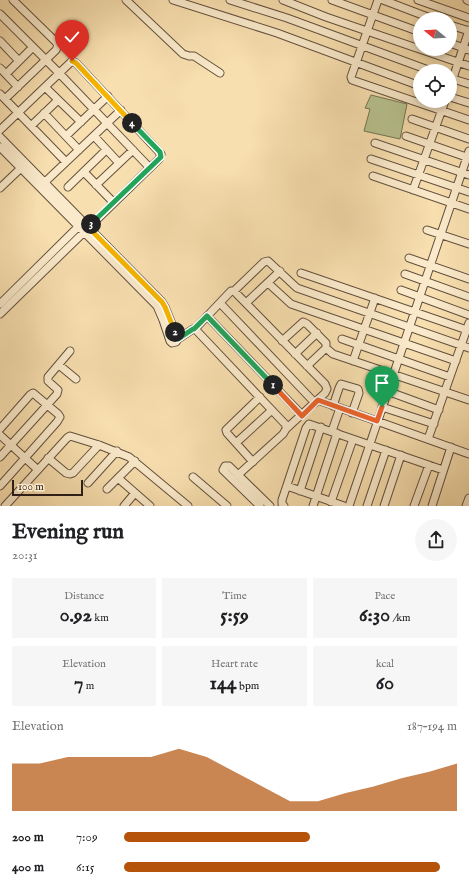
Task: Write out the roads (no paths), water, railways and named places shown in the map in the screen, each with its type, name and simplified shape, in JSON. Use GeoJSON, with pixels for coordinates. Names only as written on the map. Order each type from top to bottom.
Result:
{"type":"FeatureCollection","features":[{"type":"Feature","properties":{"kind":"street"},"geometry":{"type":"LineString","coordinates":[[13,0],[57,44],[58,47],[18,87],[2,97],[66,162]]}},
{"type":"Feature","properties":{"kind":"street"},"geometry":{"type":"LineString","coordinates":[[126,0],[183,54],[186,56],[194,56],[220,73]]}},
{"type":"Feature","properties":{"kind":"street"},"geometry":{"type":"LineString","coordinates":[[173,0],[277,33],[413,83]]}},
{"type":"Feature","properties":{"kind":"street"},"geometry":{"type":"LineString","coordinates":[[230,0],[287,18],[413,65]]}},
{"type":"Feature","properties":{"kind":"street"},"geometry":{"type":"LineString","coordinates":[[283,0],[469,66]]}},
{"type":"Feature","properties":{"kind":"street"},"geometry":{"type":"LineString","coordinates":[[332,0],[413,29]]}},
{"type":"Feature","properties":{"kind":"street"},"geometry":{"type":"LineString","coordinates":[[378,0],[351,77],[352,80],[469,120]]}},
{"type":"Feature","properties":{"kind":"street"},"geometry":{"type":"LineString","coordinates":[[383,0],[413,12]]}},
{"type":"Feature","properties":{"kind":"street"},"geometry":{"type":"LineString","coordinates":[[416,12],[420,0],[469,18]]}},
{"type":"Feature","properties":{"kind":"street"},"geometry":{"type":"LineString","coordinates":[[0,15],[59,73],[150,168]]}},
{"type":"Feature","properties":{"kind":"street"},"geometry":{"type":"LineString","coordinates":[[457,27],[469,31],[466,49],[458,63]]}},
{"type":"Feature","properties":{"kind":"street"},"geometry":{"type":"LineString","coordinates":[[0,43],[19,61]]}},
{"type":"Feature","properties":{"kind":"street"},"geometry":{"type":"LineString","coordinates":[[6,74],[33,47]]}},
{"type":"Feature","properties":{"kind":"street"},"geometry":{"type":"LineString","coordinates":[[0,130],[71,61],[74,61],[161,154],[160,159],[114,203],[83,227],[0,304]]}},
{"type":"Feature","properties":{"kind":"street"},"geometry":{"type":"LineString","coordinates":[[0,68],[18,87]]}},
{"type":"Feature","properties":{"kind":"street"},"geometry":{"type":"LineString","coordinates":[[457,80],[469,84]]}},
{"type":"Feature","properties":{"kind":"street"},"geometry":{"type":"LineString","coordinates":[[44,87],[81,122]]}},
{"type":"Feature","properties":{"kind":"street"},"geometry":{"type":"LineString","coordinates":[[66,136],[108,96]]}},
{"type":"Feature","properties":{"kind":"street"},"geometry":{"type":"LineString","coordinates":[[457,99],[469,103]]}},
{"type":"Feature","properties":{"kind":"street"},"geometry":{"type":"LineString","coordinates":[[31,126],[58,100]]}},
{"type":"Feature","properties":{"kind":"street"},"geometry":{"type":"LineString","coordinates":[[413,190],[443,108]]}},
{"type":"Feature","properties":{"kind":"street"},"geometry":{"type":"LineString","coordinates":[[44,182],[121,110]]}},
{"type":"Feature","properties":{"kind":"street"},"geometry":{"type":"LineString","coordinates":[[44,113],[79,150]]}},
{"type":"Feature","properties":{"kind":"street"},"geometry":{"type":"LineString","coordinates":[[412,119],[469,139]]}},
{"type":"Feature","properties":{"kind":"street"},"geometry":{"type":"LineString","coordinates":[[94,136],[119,163]]}},
{"type":"Feature","properties":{"kind":"street"},"geometry":{"type":"LineString","coordinates":[[349,506],[424,281],[468,155],[406,136]]}},
{"type":"Feature","properties":{"kind":"street"},"geometry":{"type":"LineString","coordinates":[[0,137],[44,182],[83,227]]}},
{"type":"Feature","properties":{"kind":"street"},"geometry":{"type":"LineString","coordinates":[[375,143],[469,175]]}},
{"type":"Feature","properties":{"kind":"street"},"geometry":{"type":"LineString","coordinates":[[0,147],[162,302],[178,339],[194,329],[231,291],[234,291],[266,261],[270,262],[297,288],[469,348]]}},
{"type":"Feature","properties":{"kind":"street"},"geometry":{"type":"LineString","coordinates":[[68,187],[106,150]]}},
{"type":"Feature","properties":{"kind":"street"},"geometry":{"type":"LineString","coordinates":[[96,185],[133,150]]}},
{"type":"Feature","properties":{"kind":"street"},"geometry":{"type":"LineString","coordinates":[[371,159],[469,192]]}},
{"type":"Feature","properties":{"kind":"street"},"geometry":{"type":"LineString","coordinates":[[2,184],[21,168]]}},
{"type":"Feature","properties":{"kind":"street"},"geometry":{"type":"LineString","coordinates":[[84,172],[114,203]]}},
{"type":"Feature","properties":{"kind":"street"},"geometry":{"type":"LineString","coordinates":[[373,176],[469,209]]}},
{"type":"Feature","properties":{"kind":"street"},"geometry":{"type":"LineString","coordinates":[[0,314],[83,227]]}},
{"type":"Feature","properties":{"kind":"street"},"geometry":{"type":"LineString","coordinates":[[427,230],[469,244]]}},
{"type":"Feature","properties":{"kind":"street"},"geometry":{"type":"LineString","coordinates":[[409,258],[469,279]]}},
{"type":"Feature","properties":{"kind":"street"},"geometry":{"type":"LineString","coordinates":[[246,303],[280,271]]}},
{"type":"Feature","properties":{"kind":"street"},"geometry":{"type":"LineString","coordinates":[[301,273],[414,312],[468,327],[428,439]]}},
{"type":"Feature","properties":{"kind":"street"},"geometry":{"type":"LineString","coordinates":[[404,274],[469,297]]}},
{"type":"Feature","properties":{"kind":"street"},"geometry":{"type":"LineString","coordinates":[[268,283],[291,304],[456,361]]}},
{"type":"Feature","properties":{"kind":"street"},"geometry":{"type":"LineString","coordinates":[[401,290],[469,316]]}},
{"type":"Feature","properties":{"kind":"street"},"geometry":{"type":"LineString","coordinates":[[234,291],[325,384],[328,389],[302,416],[286,429],[283,434],[238,475]]}},
{"type":"Feature","properties":{"kind":"street"},"geometry":{"type":"LineString","coordinates":[[353,361],[375,298]]}},
{"type":"Feature","properties":{"kind":"street"},"geometry":{"type":"LineString","coordinates":[[220,303],[316,402],[336,407],[469,454]]}},
{"type":"Feature","properties":{"kind":"street"},"geometry":{"type":"LineString","coordinates":[[207,316],[302,416]]}},
{"type":"Feature","properties":{"kind":"street"},"geometry":{"type":"LineString","coordinates":[[282,340],[303,322],[317,333],[326,343],[326,348],[333,354],[469,400]]}},
{"type":"Feature","properties":{"kind":"street"},"geometry":{"type":"LineString","coordinates":[[194,329],[285,423],[286,429]]}},
{"type":"Feature","properties":{"kind":"street"},"geometry":{"type":"LineString","coordinates":[[295,354],[317,333]]}},
{"type":"Feature","properties":{"kind":"street"},"geometry":{"type":"LineString","coordinates":[[342,339],[450,377]]}},
{"type":"Feature","properties":{"kind":"street"},"geometry":{"type":"LineString","coordinates":[[307,366],[326,348]]}},
{"type":"Feature","properties":{"kind":"street"},"geometry":{"type":"LineString","coordinates":[[0,458],[57,394],[58,390],[48,380],[48,377],[70,351]]}},
{"type":"Feature","properties":{"kind":"street"},"geometry":{"type":"LineString","coordinates":[[59,365],[76,379]]}},
{"type":"Feature","properties":{"kind":"street"},"geometry":{"type":"LineString","coordinates":[[313,506],[335,432],[336,407],[341,384],[358,389],[359,393],[352,413]]}},
{"type":"Feature","properties":{"kind":"street"},"geometry":{"type":"LineString","coordinates":[[387,391],[439,410]]}},
{"type":"Feature","properties":{"kind":"street"},"geometry":{"type":"LineString","coordinates":[[0,429],[32,393],[59,415],[59,419],[0,486]]}},
{"type":"Feature","properties":{"kind":"street"},"geometry":{"type":"LineString","coordinates":[[253,462],[227,433],[227,428],[260,397]]}},
{"type":"Feature","properties":{"kind":"street"},"geometry":{"type":"LineString","coordinates":[[382,407],[434,424]]}},
{"type":"Feature","properties":{"kind":"street"},"geometry":{"type":"LineString","coordinates":[[236,443],[272,410]]}},
{"type":"Feature","properties":{"kind":"street"},"geometry":{"type":"LineString","coordinates":[[283,506],[281,503],[308,425],[311,424],[443,470]]}},
{"type":"Feature","properties":{"kind":"street"},"geometry":{"type":"LineString","coordinates":[[300,491],[321,428]]}},
{"type":"Feature","properties":{"kind":"street"},"geometry":{"type":"LineString","coordinates":[[0,435],[38,470]]}},
{"type":"Feature","properties":{"kind":"street"},"geometry":{"type":"LineString","coordinates":[[5,506],[70,436],[116,451],[135,461],[185,505]]}},
{"type":"Feature","properties":{"kind":"street"},"geometry":{"type":"LineString","coordinates":[[331,502],[353,439]]}},
{"type":"Feature","properties":{"kind":"street"},"geometry":{"type":"LineString","coordinates":[[48,458],[66,473],[70,474],[73,473],[99,445]]}},
{"type":"Feature","properties":{"kind":"street"},"geometry":{"type":"LineString","coordinates":[[432,506],[451,447]]}},
{"type":"Feature","properties":{"kind":"street"},"geometry":{"type":"LineString","coordinates":[[367,506],[386,450]]}},
{"type":"Feature","properties":{"kind":"street"},"geometry":{"type":"LineString","coordinates":[[88,483],[116,451]]}},
{"type":"Feature","properties":{"kind":"street"},"geometry":{"type":"LineString","coordinates":[[384,506],[401,455]]}},
{"type":"Feature","properties":{"kind":"street"},"geometry":{"type":"LineString","coordinates":[[107,489],[135,461]]}},
{"type":"Feature","properties":{"kind":"street"},"geometry":{"type":"LineString","coordinates":[[260,506],[225,472],[224,467],[228,465],[270,506]]}},
{"type":"Feature","properties":{"kind":"street"},"geometry":{"type":"LineString","coordinates":[[414,506],[428,465]]}},
{"type":"Feature","properties":{"kind":"street"},"geometry":{"type":"LineString","coordinates":[[193,477],[218,503],[227,506]]}},
{"type":"Feature","properties":{"kind":"street"},"geometry":{"type":"LineString","coordinates":[[118,478],[150,506]]}},
{"type":"Feature","properties":{"kind":"street"},"geometry":{"type":"LineString","coordinates":[[287,486],[344,506]]}},
{"type":"Feature","properties":{"kind":"street"},"geometry":{"type":"LineString","coordinates":[[124,506],[135,493]]}},
{"type":"Feature","properties":{"kind":"street"},"geometry":{"type":"LineString","coordinates":[[466,506],[469,498]]}}]}
